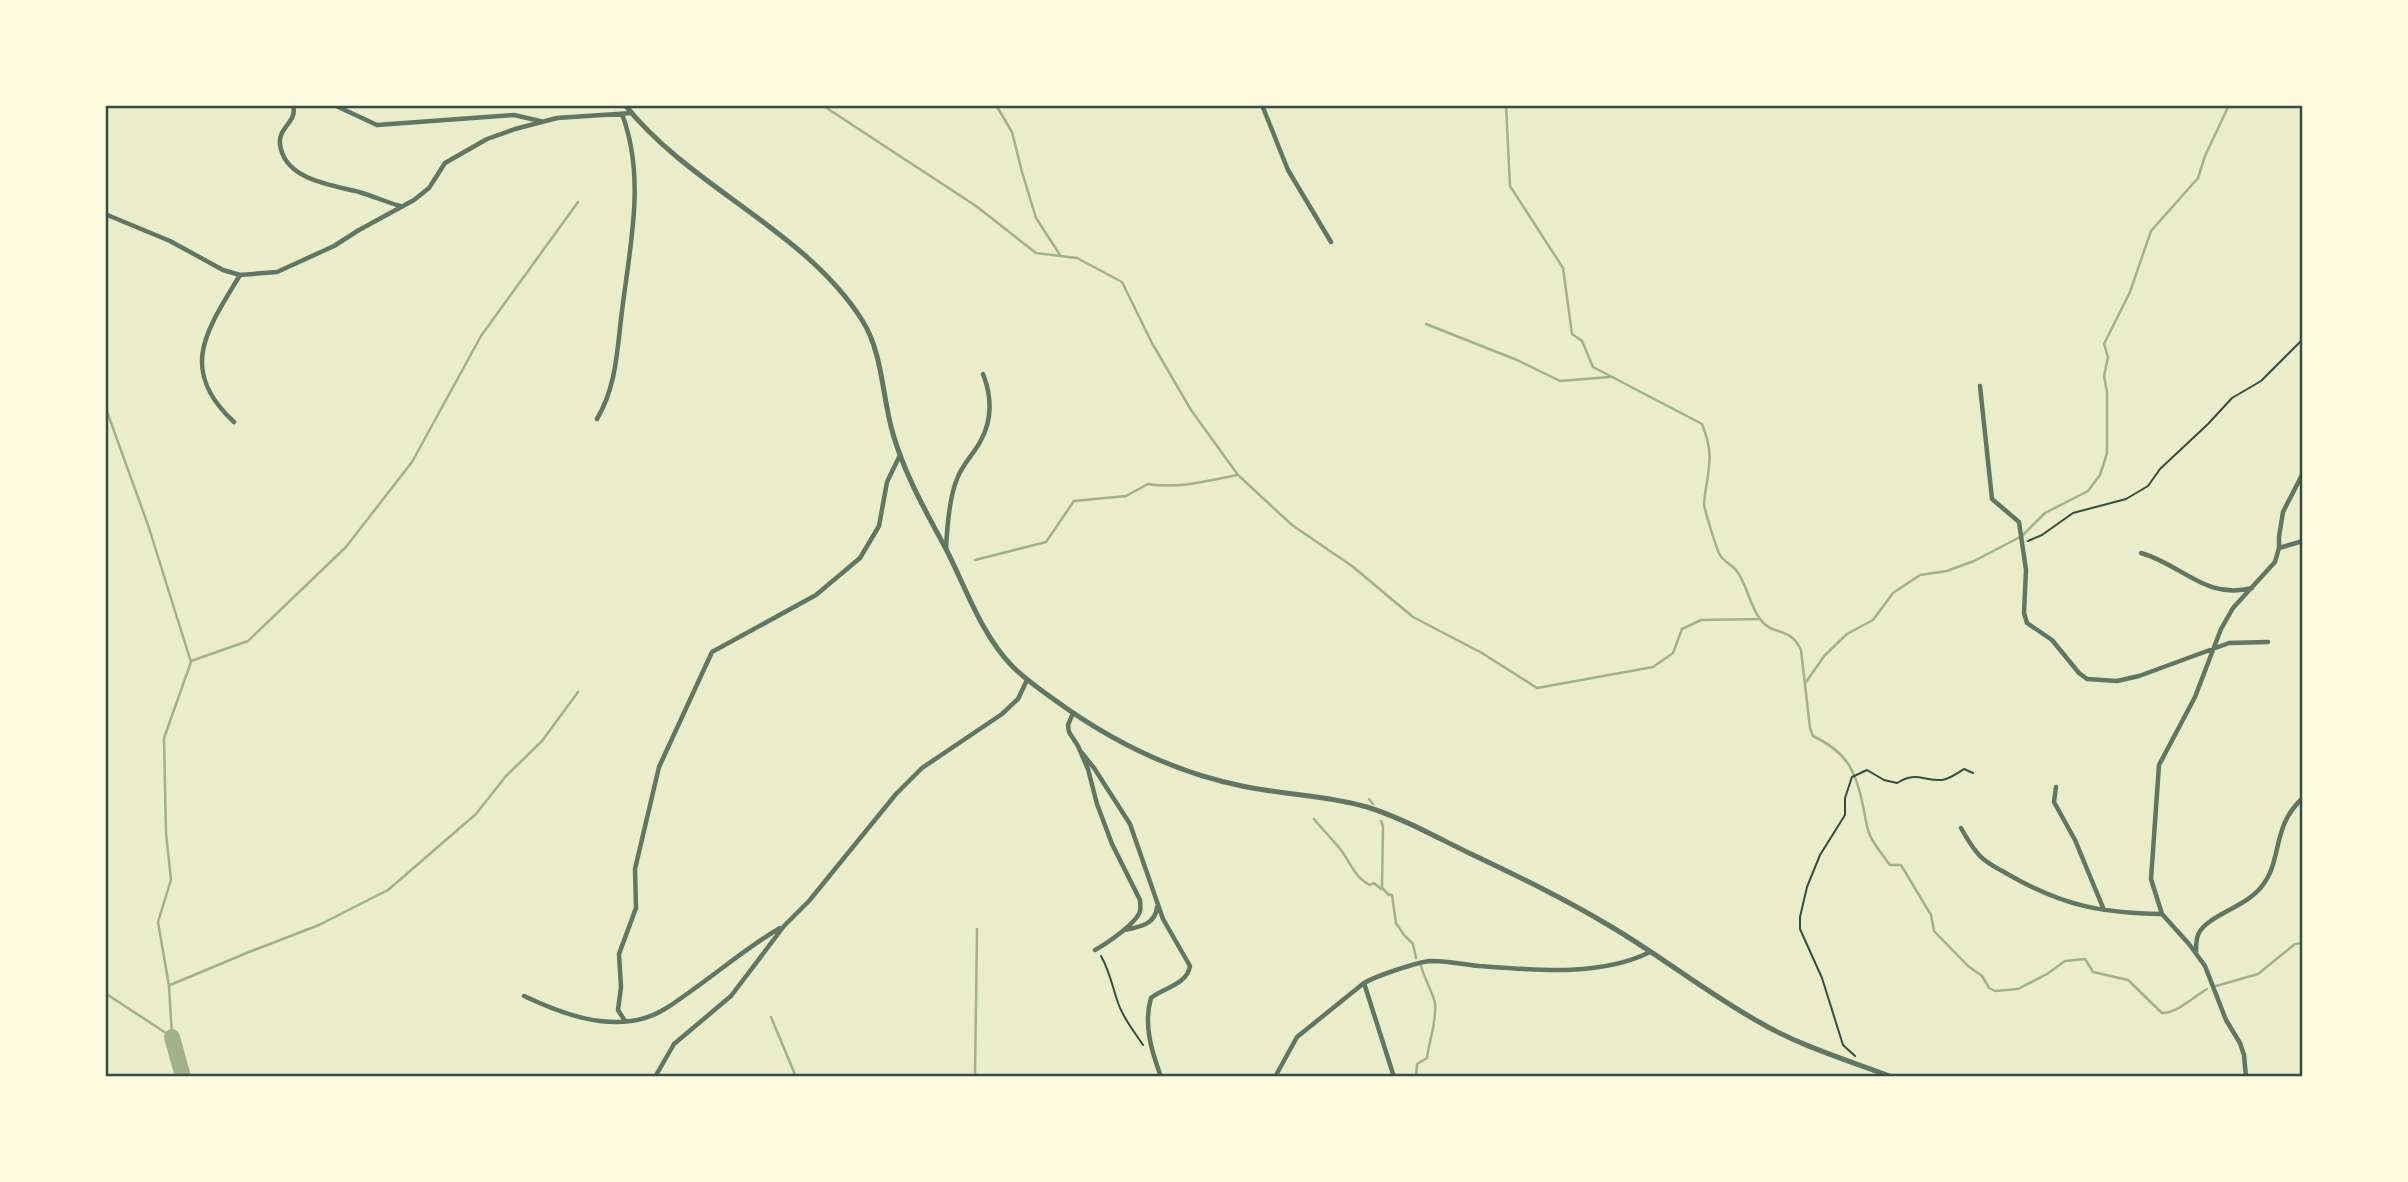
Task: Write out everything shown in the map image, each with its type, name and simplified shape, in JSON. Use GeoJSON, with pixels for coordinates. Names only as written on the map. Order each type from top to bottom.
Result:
{"type":"FeatureCollection","features":[{"type":"Feature","properties":{"kind":"street"},"geometry":{"type":"LineString","coordinates":[[293,105],[294,117],[281,132],[280,147],[289,164],[298,172],[331,186],[401,206]]}},
{"type":"Feature","properties":{"kind":"street"},"geometry":{"type":"LineString","coordinates":[[334,105],[377,125],[514,115],[541,121]]}},
{"type":"Feature","properties":{"kind":"street"},"geometry":{"type":"LineString","coordinates":[[625,105],[681,160],[799,251],[836,288],[862,320],[875,346],[883,394],[900,454],[922,507],[987,632],[1010,664],[1027,680],[1073,713],[1158,761],[1196,775],[1246,787],[1316,795],[1368,808],[1415,826],[1551,892],[1611,926],[1758,1022],[1783,1035],[1892,1077]]}},
{"type":"Feature","properties":{"kind":"street"},"geometry":{"type":"LineString","coordinates":[[1262,105],[1288,170],[1331,242]]}},
{"type":"Feature","properties":{"kind":"street"},"geometry":{"type":"LineString","coordinates":[[105,214],[170,242],[223,270],[240,275],[277,272],[334,246],[401,206],[429,188],[445,163],[487,139],[541,121],[632,113]]}},
{"type":"Feature","properties":{"kind":"street"},"geometry":{"type":"LineString","coordinates":[[597,419],[607,402],[615,374],[634,224],[634,155],[631,137],[622,114]]}},
{"type":"Feature","properties":{"kind":"street"},"geometry":{"type":"LineString","coordinates":[[234,422],[220,408],[203,381],[201,368],[209,332],[219,308],[240,275]]}},
{"type":"Feature","properties":{"kind":"street"},"geometry":{"type":"LineString","coordinates":[[946,550],[953,488],[962,467],[980,443],[989,423],[988,387],[983,374]]}},
{"type":"Feature","properties":{"kind":"street"},"geometry":{"type":"LineString","coordinates":[[1980,386],[1992,499],[2019,522],[2026,570],[2024,613],[2027,623],[2052,640],[2079,673],[2087,679],[2106,682],[2139,676],[2213,648],[2243,641],[2268,642]]}},
{"type":"Feature","properties":{"kind":"street"},"geometry":{"type":"LineString","coordinates":[[625,1021],[618,1010],[621,978],[618,954],[636,908],[635,869],[659,767],[704,668],[712,652],[816,595],[860,558],[879,526],[887,482],[900,454]]}},
{"type":"Feature","properties":{"kind":"street"},"geometry":{"type":"LineString","coordinates":[[2246,1077],[2240,1043],[2226,1020],[2205,966],[2162,914],[2151,879],[2159,765],[2194,697],[2213,648],[2233,608],[2275,562],[2284,512],[2303,473]]}},
{"type":"Feature","properties":{"kind":"street"},"geometry":{"type":"LineString","coordinates":[[2279,548],[2303,541]]}},
{"type":"Feature","properties":{"kind":"street"},"geometry":{"type":"LineString","coordinates":[[2141,554],[2170,564],[2210,588],[2238,591],[2253,588]]}},
{"type":"Feature","properties":{"kind":"street"},"geometry":{"type":"LineString","coordinates":[[655,1077],[674,1044],[731,996],[784,926],[809,901],[896,794],[922,768],[1002,714],[1018,699],[1027,680]]}},
{"type":"Feature","properties":{"kind":"street"},"geometry":{"type":"LineString","coordinates":[[1073,713],[1068,725],[1069,732],[1130,824],[1157,905],[1190,966],[1189,973],[1183,979],[1151,998],[1148,1009],[1148,1026],[1161,1077]]}},
{"type":"Feature","properties":{"kind":"street"},"geometry":{"type":"LineString","coordinates":[[1082,753],[1112,844],[1140,900],[1141,909],[1138,917],[1124,930],[1095,950]]}},
{"type":"Feature","properties":{"kind":"street"},"geometry":{"type":"LineString","coordinates":[[2056,787],[2054,802],[2079,849],[2104,911]]}},
{"type":"Feature","properties":{"kind":"street"},"geometry":{"type":"LineString","coordinates":[[2196,953],[2198,935],[2203,927],[2252,898],[2264,884],[2282,827],[2303,799]]}},
{"type":"Feature","properties":{"kind":"street"},"geometry":{"type":"LineString","coordinates":[[1961,828],[1980,856],[1990,864],[2053,898],[2104,911],[2162,914]]}},
{"type":"Feature","properties":{"kind":"street"},"geometry":{"type":"LineString","coordinates":[[1124,930],[1152,921],[1157,905]]}},
{"type":"Feature","properties":{"kind":"street"},"geometry":{"type":"LineString","coordinates":[[524,996],[556,1012],[610,1022],[644,1018],[659,1012],[757,942],[784,926]]}},
{"type":"Feature","properties":{"kind":"street"},"geometry":{"type":"LineString","coordinates":[[1275,1077],[1297,1037],[1376,976],[1430,961],[1503,968],[1582,969],[1625,962],[1650,952]]}},
{"type":"Feature","properties":{"kind":"street"},"geometry":{"type":"LineString","coordinates":[[1364,983],[1394,1077]]}},
{"type":"Feature","properties":{"kind":"path"},"geometry":{"type":"LineString","coordinates":[[2023,543],[2042,535],[2073,513],[2126,499],[2148,486],[2160,469],[2232,398],[2261,381],[2303,339]]}},
{"type":"Feature","properties":{"kind":"path"},"geometry":{"type":"LineString","coordinates":[[1853,1061],[1855,1056],[1843,1045],[1822,978],[1800,929],[1807,887],[1820,855],[1845,815],[1847,788],[1855,774],[1867,770],[1884,780],[1897,783],[1914,776],[1945,779],[1964,769],[1973,773]]}},
{"type":"Feature","properties":{"kind":"path"},"geometry":{"type":"LineString","coordinates":[[1095,950],[1108,970],[1126,1020],[1155,1061]]}},
{"type":"Feature","properties":{"kind":"waterway"},"geometry":{"type":"LineString","coordinates":[[822,105],[976,206],[1036,253],[1077,258],[1122,282],[1152,343],[1191,410],[1238,475],[1292,525],[1352,566],[1413,617],[1482,653],[1537,688],[1653,667],[1673,653],[1682,629],[1701,620],[1759,619]]}},
{"type":"Feature","properties":{"kind":"waterway"},"geometry":{"type":"LineString","coordinates":[[996,105],[1012,132],[1036,218],[1060,255]]}},
{"type":"Feature","properties":{"kind":"waterway"},"geometry":{"type":"LineString","coordinates":[[1506,105],[1510,186],[1563,268],[1572,334],[1582,341],[1593,367],[1702,424],[1710,456],[1704,504],[1718,552],[1740,576],[1760,619],[1770,628],[1791,637],[1801,650],[1813,736],[1834,749],[1848,764],[1857,783],[1871,837],[1890,865],[1901,865],[1931,915],[1934,931],[1995,991],[2018,989],[2065,961],[2085,959],[2093,972],[2128,980],[2162,1013],[2180,1008],[2207,989]]}},
{"type":"Feature","properties":{"kind":"waterway"},"geometry":{"type":"LineString","coordinates":[[1806,682],[1825,655],[1847,634],[1873,620],[1893,593],[1920,575],[1947,571],[1974,561],[2022,536],[2045,513],[2088,491],[2100,475],[2107,453],[2107,392],[2104,376],[2108,357],[2104,344],[2130,292],[2151,231],[2198,178],[2205,156],[2229,105]]}},
{"type":"Feature","properties":{"kind":"waterway"},"geometry":{"type":"LineString","coordinates":[[191,661],[248,641],[346,547],[412,462],[481,336],[578,202]]}},
{"type":"Feature","properties":{"kind":"waterway"},"geometry":{"type":"LineString","coordinates":[[1426,324],[1517,360],[1560,381],[1610,377]]}},
{"type":"Feature","properties":{"kind":"waterway"},"geometry":{"type":"LineString","coordinates":[[105,406],[148,525],[191,662],[164,738],[166,833],[171,880],[158,922],[169,986],[172,1037]]}},
{"type":"Feature","properties":{"kind":"waterway"},"geometry":{"type":"LineString","coordinates":[[975,560],[1046,542],[1074,501],[1126,496],[1148,484],[1182,485],[1237,475]]}},
{"type":"Feature","properties":{"kind":"waterway"},"geometry":{"type":"LineString","coordinates":[[170,985],[319,925],[388,890],[476,814],[506,776],[542,741],[578,692]]}},
{"type":"Feature","properties":{"kind":"waterway"},"geometry":{"type":"LineString","coordinates":[[1369,799],[1373,804]]}},
{"type":"Feature","properties":{"kind":"waterway"},"geometry":{"type":"LineString","coordinates":[[1314,819],[1341,850],[1360,878],[1381,889]]}},
{"type":"Feature","properties":{"kind":"waterway"},"geometry":{"type":"LineString","coordinates":[[1381,821],[1382,888],[1392,895],[1396,923],[1413,944],[1416,958]]}},
{"type":"Feature","properties":{"kind":"waterway"},"geometry":{"type":"LineString","coordinates":[[975,1077],[977,929]]}},
{"type":"Feature","properties":{"kind":"waterway"},"geometry":{"type":"LineString","coordinates":[[2216,986],[2258,974],[2295,944],[2303,943]]}},
{"type":"Feature","properties":{"kind":"waterway"},"geometry":{"type":"LineString","coordinates":[[1416,1077],[1417,1064],[1427,1058],[1435,1010],[1421,966]]}},
{"type":"Feature","properties":{"kind":"waterway"},"geometry":{"type":"LineString","coordinates":[[105,993],[172,1037]]}},
{"type":"Feature","properties":{"kind":"waterway"},"geometry":{"type":"LineString","coordinates":[[771,1017],[796,1077]]}},
{"type":"Feature","properties":{"kind":"waterway"},"geometry":{"type":"LineString","coordinates":[[172,1037],[183,1077]]}}]}
